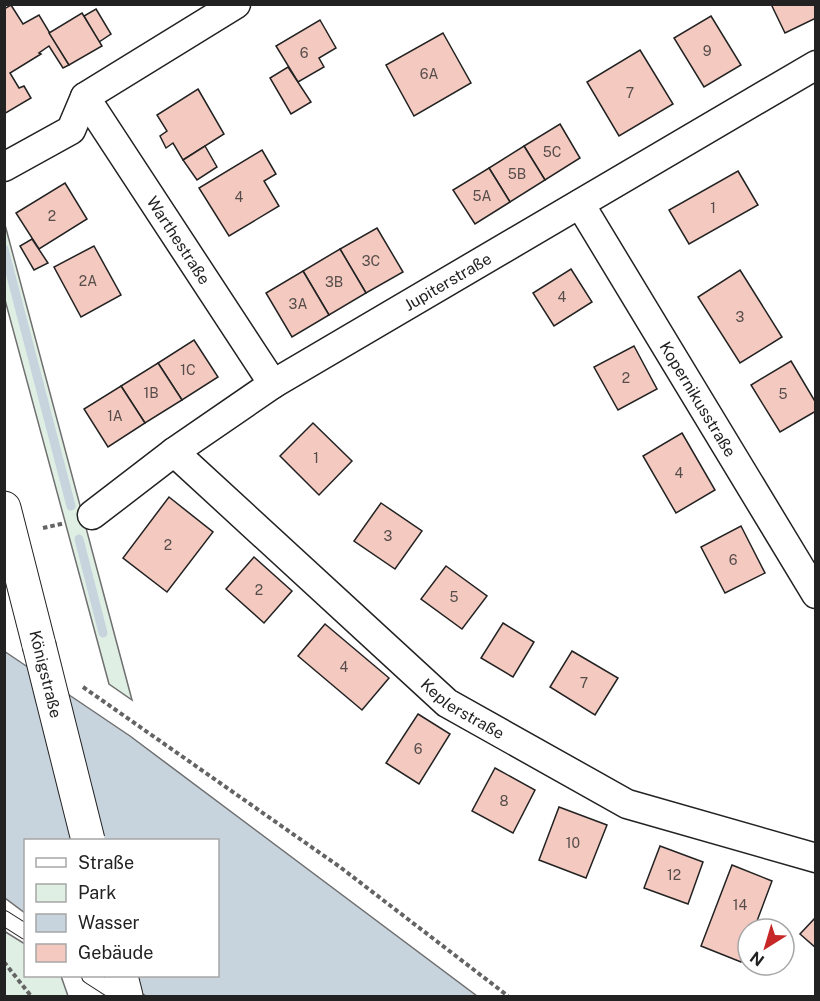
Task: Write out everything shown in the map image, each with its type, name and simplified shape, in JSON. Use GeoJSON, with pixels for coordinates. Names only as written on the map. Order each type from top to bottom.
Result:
{"type":"FeatureCollection","features":[{"type":"Feature","properties":{"kind":"main road","name":"Königstraße"},"geometry":{"type":"LineString","coordinates":[[8,521],[88,839]]}},
{"type":"Feature","properties":{"kind":"main road"},"geometry":{"type":"LineString","coordinates":[[121,977],[126,996]]}},
{"type":"Feature","properties":{"kind":"street"},"geometry":{"type":"LineString","coordinates":[[4,167],[71,130],[84,97],[236,4]]}},
{"type":"Feature","properties":{"kind":"street","name":"Jupiterstraße"},"geometry":{"type":"LineString","coordinates":[[92,515],[174,452],[273,384],[816,65]]}},
{"type":"Feature","properties":{"kind":"street","name":"Warthestraße"},"geometry":{"type":"LineString","coordinates":[[84,97],[273,384]]}},
{"type":"Feature","properties":{"kind":"street","name":"Kopernikusstraße"},"geometry":{"type":"LineString","coordinates":[[580,204],[816,594]]}},
{"type":"Feature","properties":{"kind":"street","name":"Keplerstraße"},"geometry":{"type":"LineString","coordinates":[[174,452],[447,702],[627,804],[816,858]]}},
{"type":"Feature","properties":{"kind":"lane"},"geometry":{"type":"LineString","coordinates":[[4,918],[24,931]]}},
{"type":"Feature","properties":{"kind":"lane"},"geometry":{"type":"LineString","coordinates":[[92,977],[120,996]]}},
{"type":"Feature","properties":{"kind":"path"},"geometry":{"type":"LineString","coordinates":[[8,521],[66,523],[92,515]]}},
{"type":"Feature","properties":{"kind":"path"},"geometry":{"type":"LineString","coordinates":[[78,684],[340,867],[508,996]]}},
{"type":"Feature","properties":{"kind":"path"},"geometry":{"type":"LineString","coordinates":[[4,962],[31,996]]}},
{"type":"Feature","properties":{"kind":"green space"},"geometry":{"type":"Polygon","coordinates":[[[4,221],[132,700],[109,684],[5,300],[4,221]]]}},
{"type":"Feature","properties":{"kind":"green space"},"geometry":{"type":"Polygon","coordinates":[[[4,931],[24,943],[24,977],[61,977],[68,996],[5,996],[4,931]]]}},
{"type":"Feature","properties":{"kind":"water"},"geometry":{"type":"Polygon","coordinates":[[[4,651],[130,736],[477,996],[146,996],[118,977],[219,977],[219,839],[24,839],[24,912],[5,898],[4,651]]]}},
{"type":"Feature","properties":{"kind":"building"},"geometry":{"type":"Polygon","coordinates":[[[771,4],[816,4],[816,18],[785,33],[771,4]]]}},
{"type":"Feature","properties":{"kind":"building"},"geometry":{"type":"Polygon","coordinates":[[[11,5],[23,24],[39,15],[69,65],[63,68],[49,46],[39,53],[41,54],[10,73],[19,88],[24,86],[31,98],[4,114],[4,9],[11,5]]]}},
{"type":"Feature","properties":{"kind":"building"},"geometry":{"type":"Polygon","coordinates":[[[96,9],[111,34],[99,42],[84,16],[96,9]]]}},
{"type":"Feature","properties":{"kind":"building"},"geometry":{"type":"Polygon","coordinates":[[[82,13],[102,46],[69,65],[49,33],[82,13]]]}},
{"type":"Feature","properties":{"kind":"building"},"geometry":{"type":"Polygon","coordinates":[[[711,16],[741,65],[704,87],[674,38],[711,16]]]}},
{"type":"Feature","properties":{"kind":"building"},"geometry":{"type":"Polygon","coordinates":[[[320,20],[336,48],[319,58],[324,67],[298,82],[276,46],[320,20]]]}},
{"type":"Feature","properties":{"kind":"building"},"geometry":{"type":"Polygon","coordinates":[[[443,33],[471,83],[414,116],[386,65],[443,33]]]}},
{"type":"Feature","properties":{"kind":"building"},"geometry":{"type":"Polygon","coordinates":[[[640,50],[673,104],[619,136],[587,82],[640,50]]]}},
{"type":"Feature","properties":{"kind":"building"},"geometry":{"type":"Polygon","coordinates":[[[288,67],[311,102],[291,114],[270,78],[288,67]]]}},
{"type":"Feature","properties":{"kind":"building"},"geometry":{"type":"Polygon","coordinates":[[[198,89],[224,134],[183,160],[173,143],[166,148],[160,136],[167,131],[157,115],[198,89]]]}},
{"type":"Feature","properties":{"kind":"building"},"geometry":{"type":"Polygon","coordinates":[[[560,124],[580,158],[545,180],[524,146],[560,124]]]}},
{"type":"Feature","properties":{"kind":"building"},"geometry":{"type":"Polygon","coordinates":[[[205,146],[217,167],[197,180],[183,160],[205,146]]]}},
{"type":"Feature","properties":{"kind":"building"},"geometry":{"type":"Polygon","coordinates":[[[524,146],[545,180],[510,202],[489,168],[524,146]]]}},
{"type":"Feature","properties":{"kind":"building"},"geometry":{"type":"Polygon","coordinates":[[[262,150],[276,174],[264,181],[279,206],[229,236],[199,188],[262,150]]]}},
{"type":"Feature","properties":{"kind":"building"},"geometry":{"type":"Polygon","coordinates":[[[489,168],[510,202],[475,224],[453,190],[489,168]]]}},
{"type":"Feature","properties":{"kind":"building"},"geometry":{"type":"Polygon","coordinates":[[[738,171],[758,205],[689,244],[669,210],[738,171]]]}},
{"type":"Feature","properties":{"kind":"building"},"geometry":{"type":"Polygon","coordinates":[[[65,183],[87,219],[39,249],[16,213],[65,183]]]}},
{"type":"Feature","properties":{"kind":"building"},"geometry":{"type":"Polygon","coordinates":[[[377,228],[403,272],[366,293],[340,249],[377,228]]]}},
{"type":"Feature","properties":{"kind":"building"},"geometry":{"type":"Polygon","coordinates":[[[32,239],[48,263],[34,270],[20,246],[32,239]]]}},
{"type":"Feature","properties":{"kind":"building"},"geometry":{"type":"Polygon","coordinates":[[[94,246],[121,295],[81,317],[54,267],[94,246]]]}},
{"type":"Feature","properties":{"kind":"building"},"geometry":{"type":"Polygon","coordinates":[[[340,249],[366,293],[329,315],[303,271],[340,249]]]}},
{"type":"Feature","properties":{"kind":"building"},"geometry":{"type":"Polygon","coordinates":[[[571,269],[592,302],[554,326],[533,293],[571,269]]]}},
{"type":"Feature","properties":{"kind":"building"},"geometry":{"type":"Polygon","coordinates":[[[740,270],[782,337],[740,363],[698,297],[740,270]]]}},
{"type":"Feature","properties":{"kind":"building"},"geometry":{"type":"Polygon","coordinates":[[[303,271],[329,315],[292,337],[266,293],[303,271]]]}},
{"type":"Feature","properties":{"kind":"building"},"geometry":{"type":"Polygon","coordinates":[[[194,340],[218,377],[182,400],[158,363],[194,340]]]}},
{"type":"Feature","properties":{"kind":"building"},"geometry":{"type":"Polygon","coordinates":[[[634,346],[657,389],[618,410],[594,367],[634,346]]]}},
{"type":"Feature","properties":{"kind":"building"},"geometry":{"type":"Polygon","coordinates":[[[791,361],[816,403],[816,411],[780,432],[751,385],[791,361]]]}},
{"type":"Feature","properties":{"kind":"building"},"geometry":{"type":"Polygon","coordinates":[[[158,363],[182,400],[145,423],[121,386],[158,363]]]}},
{"type":"Feature","properties":{"kind":"building"},"geometry":{"type":"Polygon","coordinates":[[[121,386],[145,423],[108,447],[84,409],[121,386]]]}},
{"type":"Feature","properties":{"kind":"building"},"geometry":{"type":"Polygon","coordinates":[[[313,423],[352,461],[319,495],[280,456],[313,423]]]}},
{"type":"Feature","properties":{"kind":"building"},"geometry":{"type":"Polygon","coordinates":[[[682,433],[715,490],[676,513],[643,456],[682,433]]]}},
{"type":"Feature","properties":{"kind":"building"},"geometry":{"type":"Polygon","coordinates":[[[169,497],[213,532],[167,592],[123,558],[169,497]]]}},
{"type":"Feature","properties":{"kind":"building"},"geometry":{"type":"Polygon","coordinates":[[[381,503],[422,531],[395,569],[354,541],[381,503]]]}},
{"type":"Feature","properties":{"kind":"building"},"geometry":{"type":"Polygon","coordinates":[[[741,526],[765,573],[725,593],[701,547],[741,526]]]}},
{"type":"Feature","properties":{"kind":"building"},"geometry":{"type":"Polygon","coordinates":[[[254,557],[292,591],[264,623],[226,589],[254,557]]]}},
{"type":"Feature","properties":{"kind":"building"},"geometry":{"type":"Polygon","coordinates":[[[446,566],[487,596],[462,629],[421,599],[446,566]]]}},
{"type":"Feature","properties":{"kind":"building"},"geometry":{"type":"Polygon","coordinates":[[[503,623],[534,642],[513,677],[481,658],[503,623]]]}},
{"type":"Feature","properties":{"kind":"building"},"geometry":{"type":"Polygon","coordinates":[[[325,624],[389,678],[362,710],[298,656],[325,624]]]}},
{"type":"Feature","properties":{"kind":"building"},"geometry":{"type":"Polygon","coordinates":[[[572,651],[618,678],[595,715],[550,687],[572,651]]]}},
{"type":"Feature","properties":{"kind":"building"},"geometry":{"type":"Polygon","coordinates":[[[418,714],[450,734],[419,784],[386,763],[418,714]]]}},
{"type":"Feature","properties":{"kind":"building"},"geometry":{"type":"Polygon","coordinates":[[[495,768],[535,790],[513,833],[472,811],[495,768]]]}},
{"type":"Feature","properties":{"kind":"building"},"geometry":{"type":"Polygon","coordinates":[[[559,807],[607,825],[586,878],[539,860],[559,807]]]}},
{"type":"Feature","properties":{"kind":"building"},"geometry":{"type":"Polygon","coordinates":[[[660,846],[703,862],[688,904],[644,888],[660,846]]]}},
{"type":"Feature","properties":{"kind":"building"},"geometry":{"type":"Polygon","coordinates":[[[732,865],[772,881],[758,917],[736,917],[736,960],[701,946],[732,865]]]}},
{"type":"Feature","properties":{"kind":"building"},"geometry":{"type":"Polygon","coordinates":[[[816,917],[816,948],[800,934],[816,917]]]}},
{"type":"Feature","properties":{"kind":"waterway"},"geometry":{"type":"LineString","coordinates":[[4,249],[71,506]]}},
{"type":"Feature","properties":{"kind":"waterway"},"geometry":{"type":"LineString","coordinates":[[79,539],[103,633]]}}]}
